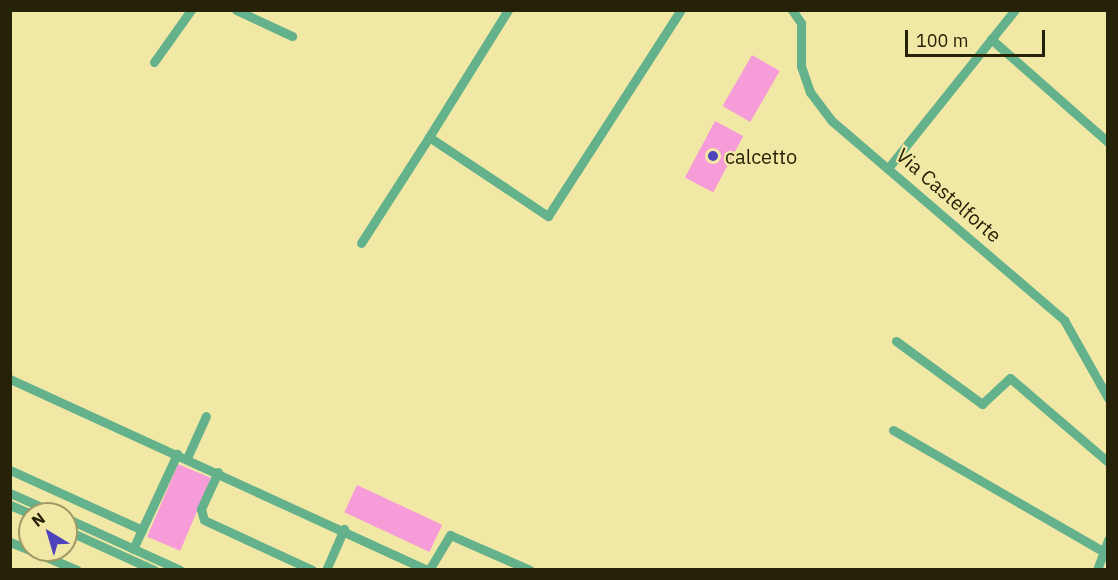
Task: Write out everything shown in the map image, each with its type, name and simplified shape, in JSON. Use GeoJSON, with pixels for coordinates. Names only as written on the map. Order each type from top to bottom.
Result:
{"type":"FeatureCollection","features":[{"type":"Feature","properties":{"kind":"street"},"geometry":{"type":"LineString","coordinates":[[154,62],[191,10]]}},
{"type":"Feature","properties":{"kind":"street"},"geometry":{"type":"LineString","coordinates":[[236,10],[292,36]]}},
{"type":"Feature","properties":{"kind":"street"},"geometry":{"type":"LineString","coordinates":[[361,243],[508,10]]}},
{"type":"Feature","properties":{"kind":"street"},"geometry":{"type":"LineString","coordinates":[[429,136],[548,216],[681,10]]}},
{"type":"Feature","properties":{"kind":"street","name":"Via Castelforte"},"geometry":{"type":"LineString","coordinates":[[792,10],[801,23],[801,66],[810,92],[832,121],[889,167],[1064,320],[1107,398]]}},
{"type":"Feature","properties":{"kind":"street"},"geometry":{"type":"LineString","coordinates":[[889,167],[1015,10]]}},
{"type":"Feature","properties":{"kind":"street"},"geometry":{"type":"LineString","coordinates":[[991,39],[1107,142]]}},
{"type":"Feature","properties":{"kind":"street"},"geometry":{"type":"LineString","coordinates":[[896,341],[982,404],[1010,378],[1107,462]]}},
{"type":"Feature","properties":{"kind":"street"},"geometry":{"type":"LineString","coordinates":[[10,379],[344,529],[428,570],[450,535],[531,570]]}},
{"type":"Feature","properties":{"kind":"street"},"geometry":{"type":"LineString","coordinates":[[187,458],[206,416]]}},
{"type":"Feature","properties":{"kind":"street"},"geometry":{"type":"LineString","coordinates":[[893,430],[1103,551]]}},
{"type":"Feature","properties":{"kind":"street"},"geometry":{"type":"LineString","coordinates":[[134,549],[177,453]]}},
{"type":"Feature","properties":{"kind":"street"},"geometry":{"type":"LineString","coordinates":[[10,470],[142,530]]}},
{"type":"Feature","properties":{"kind":"street"},"geometry":{"type":"LineString","coordinates":[[218,472],[201,509],[204,519],[312,570]]}},
{"type":"Feature","properties":{"kind":"street"},"geometry":{"type":"LineString","coordinates":[[10,493],[30,502]]}},
{"type":"Feature","properties":{"kind":"street"},"geometry":{"type":"LineString","coordinates":[[78,523],[180,570]]}},
{"type":"Feature","properties":{"kind":"street"},"geometry":{"type":"LineString","coordinates":[[326,570],[344,529]]}},
{"type":"Feature","properties":{"kind":"street"},"geometry":{"type":"LineString","coordinates":[[78,535],[154,570]]}},
{"type":"Feature","properties":{"kind":"street"},"geometry":{"type":"LineString","coordinates":[[1096,570],[1107,540]]}},
{"type":"Feature","properties":{"kind":"street"},"geometry":{"type":"LineString","coordinates":[[58,562],[77,570]]}},
{"type":"Feature","properties":{"kind":"shaded area","name":"calcetto"},"geometry":{"type":"Polygon","coordinates":[[[752,55],[780,71],[750,122],[722,106],[752,55]]]}},
{"type":"Feature","properties":{"kind":"shaded area","name":"calcetto"},"geometry":{"type":"Polygon","coordinates":[[[715,121],[743,136],[713,193],[685,178],[715,121]]]}},
{"type":"Feature","properties":{"kind":"shaded area"},"geometry":{"type":"Polygon","coordinates":[[[178,464],[211,478],[180,551],[147,537],[178,464]]]}},
{"type":"Feature","properties":{"kind":"shaded area"},"geometry":{"type":"Polygon","coordinates":[[[357,485],[442,525],[430,552],[344,512],[357,485]]]}},
{"type":"Feature","properties":{"kind":"place","name":"calcetto"},"geometry":{"type":"Point","coordinates":[713,156]}}]}
